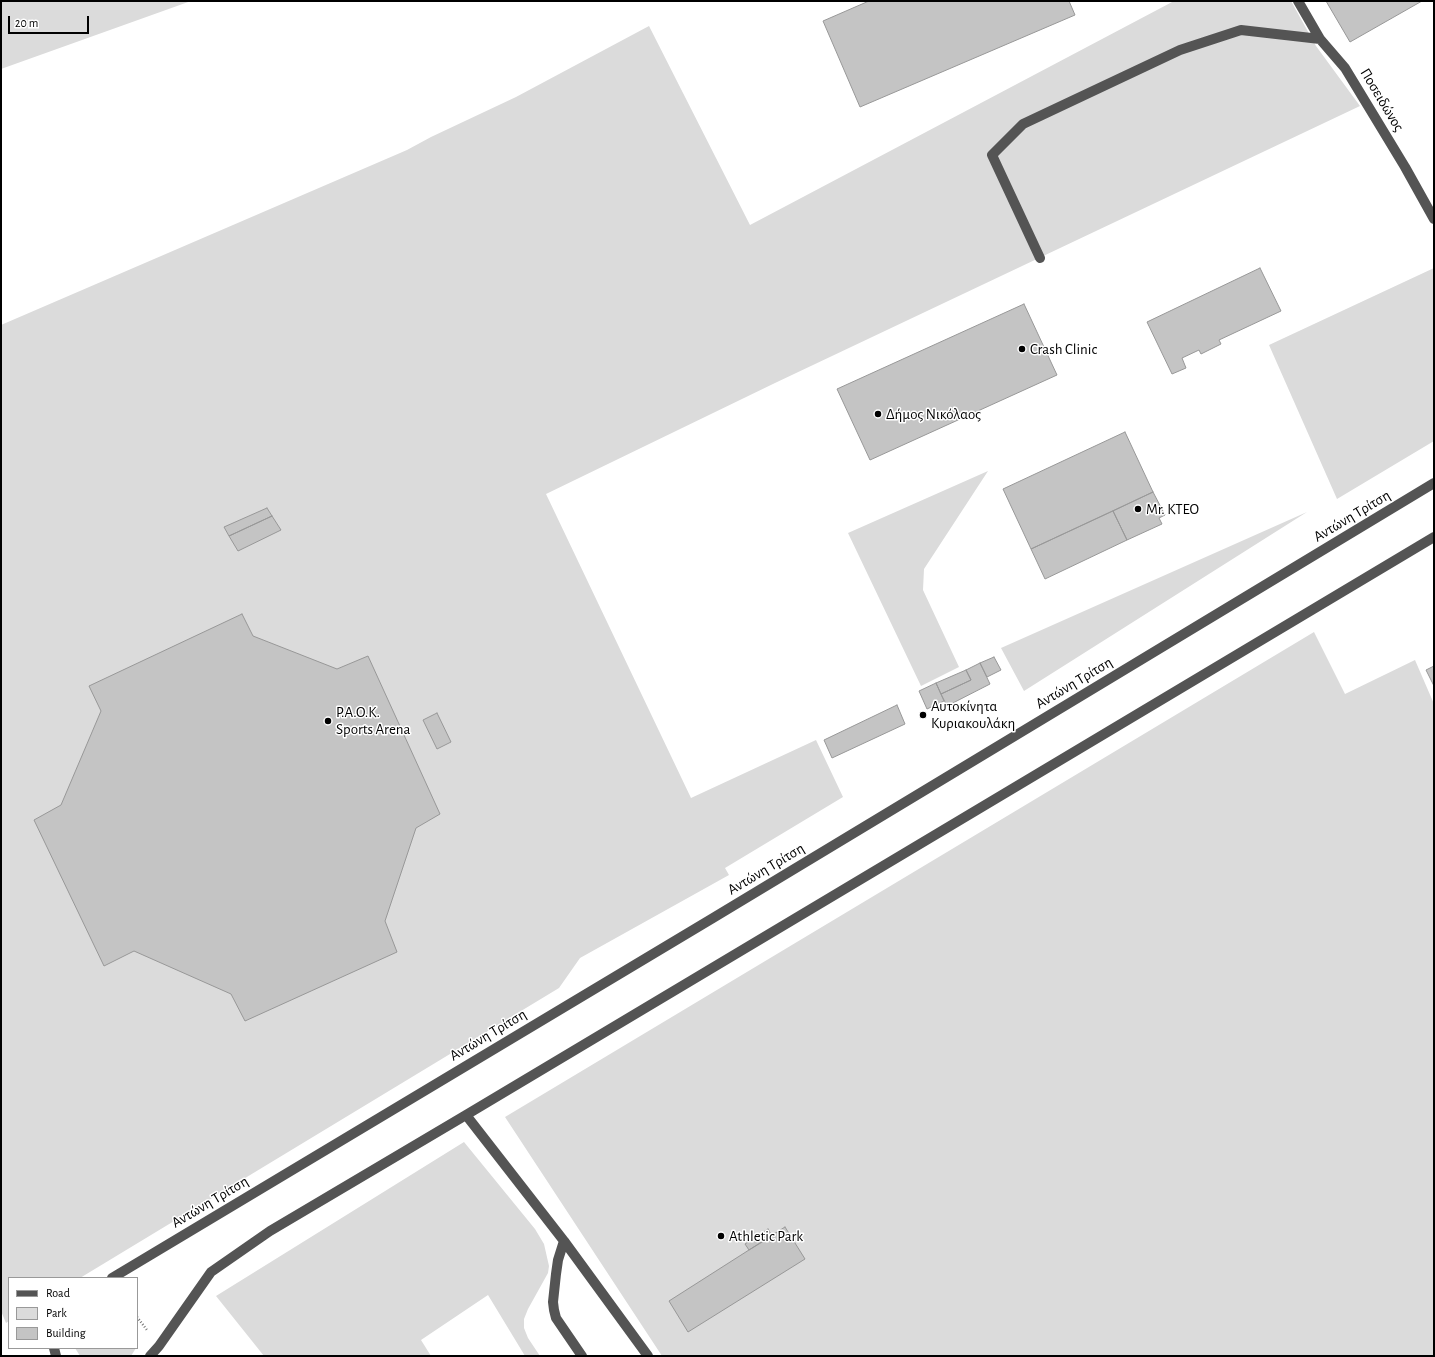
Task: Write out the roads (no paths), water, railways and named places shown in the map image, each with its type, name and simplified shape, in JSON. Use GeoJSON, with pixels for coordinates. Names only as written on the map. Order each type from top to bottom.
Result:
{"type":"FeatureCollection","features":[{"type":"Feature","properties":{"kind":"street","name":"Ποσειδώνος"},"geometry":{"type":"LineString","coordinates":[[1298,1],[1320,39],[1345,68],[1405,167],[1434,219]]}},
{"type":"Feature","properties":{"kind":"street"},"geometry":{"type":"LineString","coordinates":[[1040,258],[992,155],[1023,124],[1180,50],[1242,30],[1320,39]]}},
{"type":"Feature","properties":{"kind":"street","name":"Αντώνη Τρίτση"},"geometry":{"type":"LineString","coordinates":[[114,1277],[1434,483]]}},
{"type":"Feature","properties":{"kind":"street"},"geometry":{"type":"LineString","coordinates":[[150,1356],[159,1346],[211,1272],[270,1231],[1434,537]]}},
{"type":"Feature","properties":{"kind":"street"},"geometry":{"type":"LineString","coordinates":[[466,1115],[564,1241],[648,1356]]}},
{"type":"Feature","properties":{"kind":"street"},"geometry":{"type":"LineString","coordinates":[[564,1241],[558,1260],[554,1287],[554,1310],[556,1318],[582,1356]]}},
{"type":"Feature","properties":{"kind":"place","name":"Crash Clinic"},"geometry":{"type":"Point","coordinates":[1022,349]}},
{"type":"Feature","properties":{"kind":"place","name":"Δήμος Νικόλαος"},"geometry":{"type":"Point","coordinates":[878,414]}},
{"type":"Feature","properties":{"kind":"place","name":"Mr. KTEO"},"geometry":{"type":"Point","coordinates":[1138,509]}},
{"type":"Feature","properties":{"kind":"place","name":"Αυτοκίνητα Κυριακουλάκη"},"geometry":{"type":"Point","coordinates":[923,715]}},
{"type":"Feature","properties":{"kind":"place","name":"P.A.O.K. Sports Arena"},"geometry":{"type":"Point","coordinates":[328,721]}},
{"type":"Feature","properties":{"kind":"place","name":"Athletic Park"},"geometry":{"type":"Point","coordinates":[721,1236]}}]}
